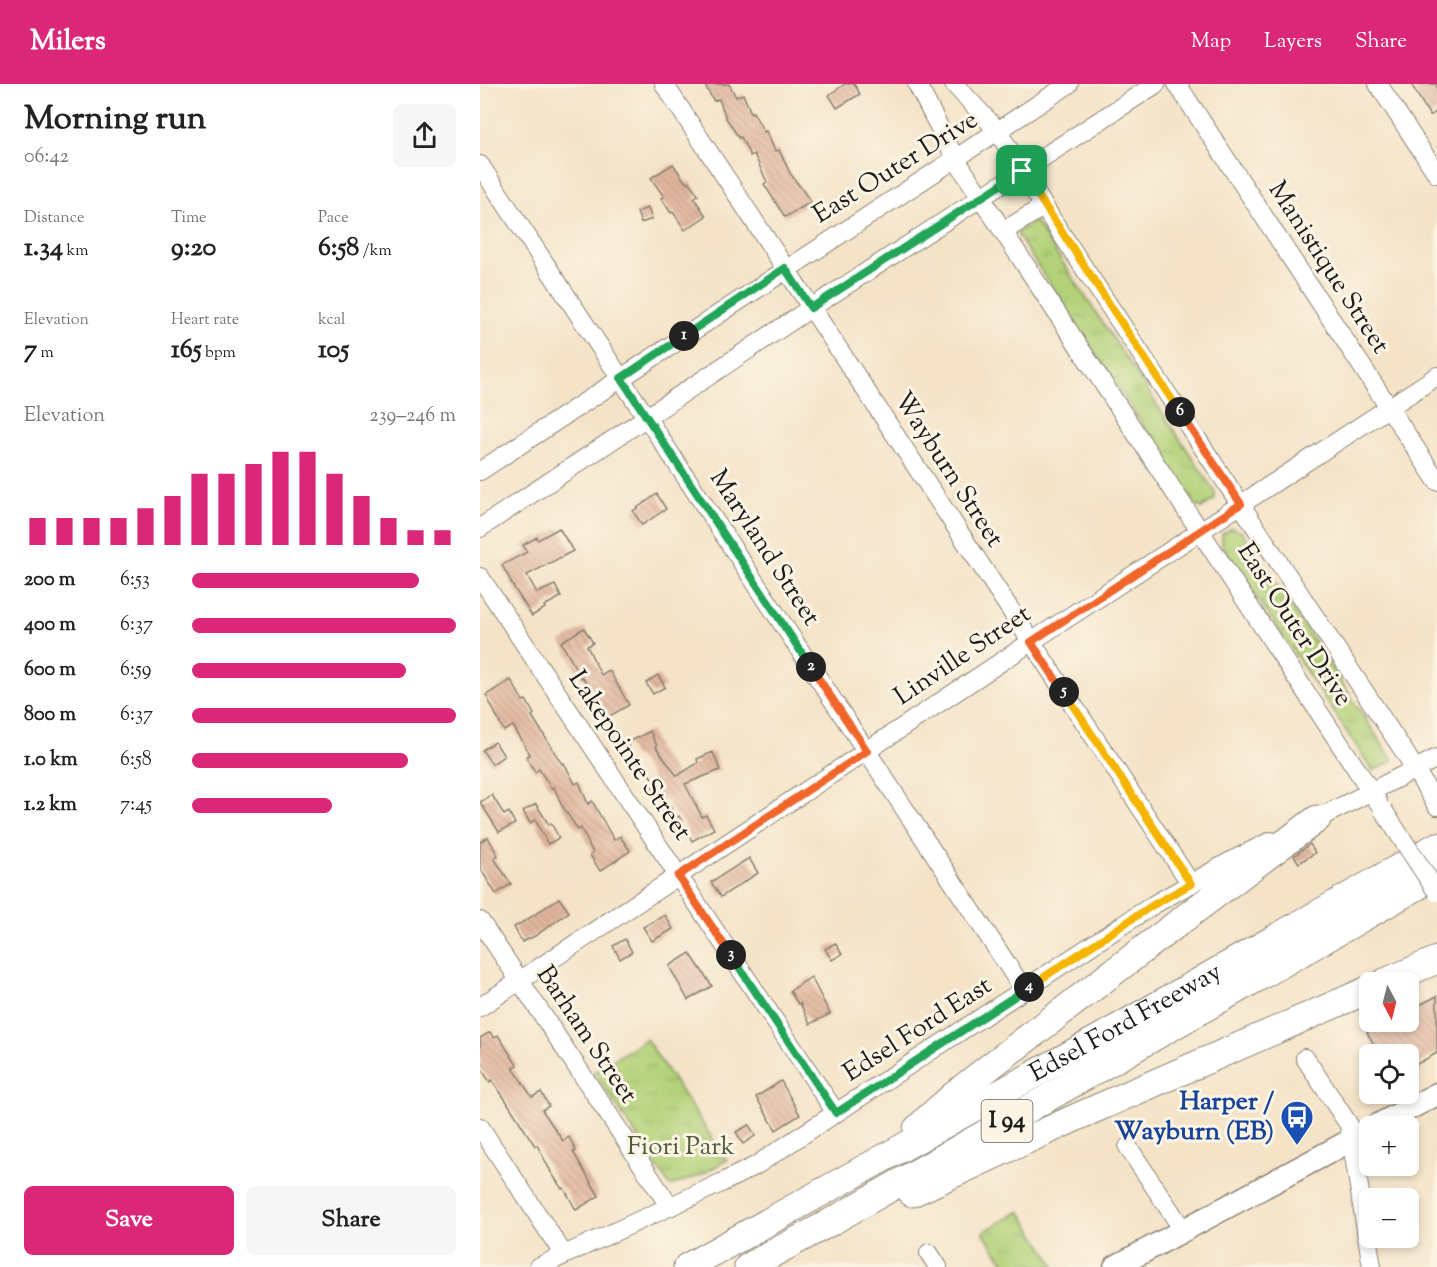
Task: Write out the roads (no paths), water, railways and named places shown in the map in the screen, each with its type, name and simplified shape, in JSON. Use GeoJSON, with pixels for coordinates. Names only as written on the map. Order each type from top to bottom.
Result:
{"type":"FeatureCollection","features":[{"type":"Feature","properties":{"kind":"highway"},"geometry":{"type":"LineString","coordinates":[[893,1153],[940,1106],[1154,940],[1317,819]]}},
{"type":"Feature","properties":{"kind":"highway","name":"Edsel Ford Freeway"},"geometry":{"type":"LineString","coordinates":[[687,1267],[1437,846]]}},
{"type":"Feature","properties":{"kind":"highway","name":"Edsel Ford Freeway"},"geometry":{"type":"LineString","coordinates":[[748,1267],[829,1223],[1437,875]]}},
{"type":"Feature","properties":{"kind":"highway"},"geometry":{"type":"LineString","coordinates":[[1409,972],[1437,960]]}},
{"type":"Feature","properties":{"kind":"highway"},"geometry":{"type":"LineString","coordinates":[[829,1223],[915,1192],[1079,1116],[1359,994]]}},
{"type":"Feature","properties":{"kind":"main road"},"geometry":{"type":"LineString","coordinates":[[1395,1116],[1437,1094]]}},
{"type":"Feature","properties":{"kind":"main road"},"geometry":{"type":"LineString","coordinates":[[1115,1267],[1359,1136]]}},
{"type":"Feature","properties":{"kind":"street","name":"Wayburn Street"},"geometry":{"type":"LineString","coordinates":[[664,84],[1191,884]]}},
{"type":"Feature","properties":{"kind":"street","name":"East Outer Drive"},"geometry":{"type":"LineString","coordinates":[[917,84],[955,158],[1437,892]]}},
{"type":"Feature","properties":{"kind":"street"},"geometry":{"type":"LineString","coordinates":[[954,84],[997,130],[1069,84]]}},
{"type":"Feature","properties":{"kind":"street"},"geometry":{"type":"LineString","coordinates":[[480,528],[811,308],[1156,84]]}},
{"type":"Feature","properties":{"kind":"street","name":"Manistique Street"},"geometry":{"type":"LineString","coordinates":[[1177,84],[1437,481]]}},
{"type":"Feature","properties":{"kind":"street"},"geometry":{"type":"LineString","coordinates":[[1378,84],[1437,174]]}},
{"type":"Feature","properties":{"kind":"street","name":"East Outer Drive"},"geometry":{"type":"LineString","coordinates":[[480,471],[997,130],[1044,206],[1437,806]]}},
{"type":"Feature","properties":{"kind":"street","name":"Maryland Street"},"geometry":{"type":"LineString","coordinates":[[480,165],[1024,990]]}},
{"type":"Feature","properties":{"kind":"street"},"geometry":{"type":"LineString","coordinates":[[1004,231],[1044,206]]}},
{"type":"Feature","properties":{"kind":"street","name":"Linville Street"},"geometry":{"type":"LineString","coordinates":[[480,1006],[1437,376]]}},
{"type":"Feature","properties":{"kind":"street","name":"Lakepointe Street"},"geometry":{"type":"LineString","coordinates":[[480,577],[836,1113]]}},
{"type":"Feature","properties":{"kind":"street","name":"Edsel Ford East"},"geometry":{"type":"LineString","coordinates":[[537,1267],[755,1166],[1153,905],[1372,791],[1419,778],[1437,758]]}},
{"type":"Feature","properties":{"kind":"street","name":"Barham Street"},"geometry":{"type":"LineString","coordinates":[[480,921],[670,1207]]}},
{"type":"Feature","properties":{"kind":"street"},"geometry":{"type":"LineString","coordinates":[[1305,1058],[1349,1125],[1359,1133]]}},
{"type":"Feature","properties":{"kind":"street"},"geometry":{"type":"LineString","coordinates":[[480,1127],[564,1255]]}},
{"type":"Feature","properties":{"kind":"street"},"geometry":{"type":"LineString","coordinates":[[1128,1147],[1183,1230]]}},
{"type":"Feature","properties":{"kind":"street"},"geometry":{"type":"LineString","coordinates":[[1364,1176],[1372,1267]]}},
{"type":"Feature","properties":{"kind":"place","name":"Harper / Wayburn (EB)"},"geometry":{"type":"Point","coordinates":[1297,1146]}},
{"type":"Feature","properties":{"kind":"park label","name":"Fiori Park"},"geometry":{"type":"Point","coordinates":[681,1147]}}]}
